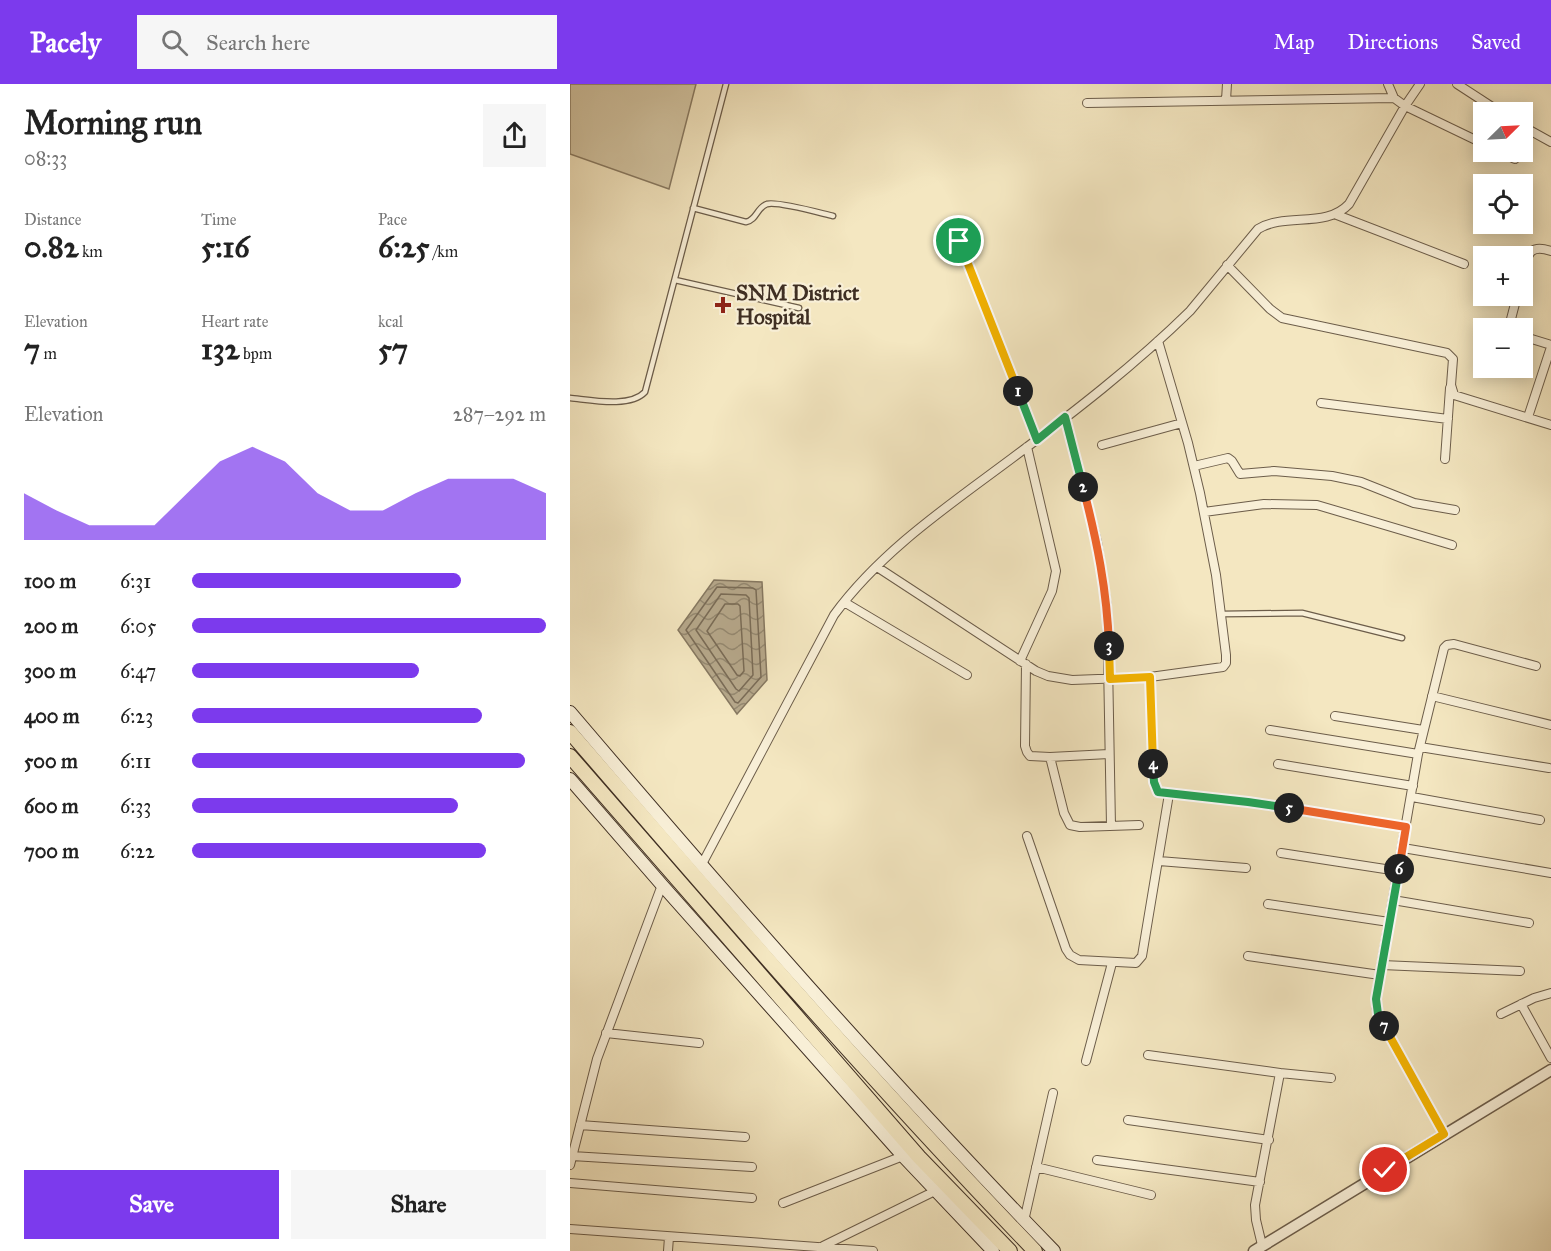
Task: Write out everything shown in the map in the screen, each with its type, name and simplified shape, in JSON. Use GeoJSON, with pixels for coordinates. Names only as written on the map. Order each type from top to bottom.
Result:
{"type":"FeatureCollection","features":[{"type":"Feature","properties":{"kind":"main road"},"geometry":{"type":"LineString","coordinates":[[570,712],[701,866],[930,1121],[1054,1251]]}},
{"type":"Feature","properties":{"kind":"main road"},"geometry":{"type":"LineString","coordinates":[[570,732],[680,860],[931,1142],[1035,1251]]}},
{"type":"Feature","properties":{"kind":"main road"},"geometry":{"type":"LineString","coordinates":[[570,756],[919,1157],[1010,1251]]}},
{"type":"Feature","properties":{"kind":"main road"},"geometry":{"type":"LineString","coordinates":[[570,779],[903,1156],[993,1251]]}},
{"type":"Feature","properties":{"kind":"street"},"geometry":{"type":"LineString","coordinates":[[1226,100],[1227,84]]}},
{"type":"Feature","properties":{"kind":"street"},"geometry":{"type":"LineString","coordinates":[[1388,84],[1394,98],[1405,106],[1473,139]]}},
{"type":"Feature","properties":{"kind":"street"},"geometry":{"type":"LineString","coordinates":[[1337,215],[1349,204],[1420,84]]}},
{"type":"Feature","properties":{"kind":"street"},"geometry":{"type":"LineString","coordinates":[[1457,84],[1485,102]]}},
{"type":"Feature","properties":{"kind":"street"},"geometry":{"type":"LineString","coordinates":[[1087,103],[1394,98]]}},
{"type":"Feature","properties":{"kind":"street"},"geometry":{"type":"LineString","coordinates":[[1533,132],[1551,142]]}},
{"type":"Feature","properties":{"kind":"street"},"geometry":{"type":"LineString","coordinates":[[701,866],[831,621],[844,602],[877,567],[926,522],[1037,440],[1158,341],[1190,311],[1258,229],[1267,223],[1337,215],[1464,264]]}},
{"type":"Feature","properties":{"kind":"street"},"geometry":{"type":"LineString","coordinates":[[959,241],[1037,440]]}},
{"type":"Feature","properties":{"kind":"street"},"geometry":{"type":"LineString","coordinates":[[1533,249],[1539,248],[1551,252]]}},
{"type":"Feature","properties":{"kind":"street"},"geometry":{"type":"LineString","coordinates":[[1227,265],[1269,309],[1282,318],[1447,352],[1453,359],[1445,459]]}},
{"type":"Feature","properties":{"kind":"street"},"geometry":{"type":"LineString","coordinates":[[1528,417],[1551,346],[1533,340]]}},
{"type":"Feature","properties":{"kind":"street"},"geometry":{"type":"LineString","coordinates":[[877,567],[1023,662],[1058,679],[1150,677],[1223,668],[1226,655],[1215,565],[1194,466],[1158,341]]}},
{"type":"Feature","properties":{"kind":"street"},"geometry":{"type":"LineString","coordinates":[[1450,385],[1458,397],[1551,425]]}},
{"type":"Feature","properties":{"kind":"street"},"geometry":{"type":"LineString","coordinates":[[1321,403],[1448,419]]}},
{"type":"Feature","properties":{"kind":"street"},"geometry":{"type":"LineString","coordinates":[[1065,417],[1097,542],[1105,586],[1110,679],[1111,826]]}},
{"type":"Feature","properties":{"kind":"street"},"geometry":{"type":"LineString","coordinates":[[1102,446],[1182,423]]}},
{"type":"Feature","properties":{"kind":"street"},"geometry":{"type":"LineString","coordinates":[[1028,447],[1056,571],[1052,591],[1023,662],[1026,752],[1036,757],[1109,754]]}},
{"type":"Feature","properties":{"kind":"street"},"geometry":{"type":"LineString","coordinates":[[1194,466],[1228,458],[1240,474],[1274,471],[1332,476],[1369,485],[1414,503],[1455,510]]}},
{"type":"Feature","properties":{"kind":"street"},"geometry":{"type":"LineString","coordinates":[[1204,512],[1264,504],[1317,505],[1452,545]]}},
{"type":"Feature","properties":{"kind":"street"},"geometry":{"type":"LineString","coordinates":[[844,602],[967,675]]}},
{"type":"Feature","properties":{"kind":"street"},"geometry":{"type":"LineString","coordinates":[[1444,1134],[1378,1014],[1376,999],[1419,750],[1444,648],[1451,643],[1536,666]]}},
{"type":"Feature","properties":{"kind":"street"},"geometry":{"type":"LineString","coordinates":[[1150,677],[1154,782],[1158,792],[1248,802],[1406,827]]}},
{"type":"Feature","properties":{"kind":"street"},"geometry":{"type":"LineString","coordinates":[[1432,696],[1551,725]]}},
{"type":"Feature","properties":{"kind":"street"},"geometry":{"type":"LineString","coordinates":[[1335,716],[1423,730]]}},
{"type":"Feature","properties":{"kind":"street"},"geometry":{"type":"LineString","coordinates":[[1270,730],[1549,768]]}},
{"type":"Feature","properties":{"kind":"street"},"geometry":{"type":"LineString","coordinates":[[1050,757],[1064,813],[1070,825],[1080,827],[1139,825]]}},
{"type":"Feature","properties":{"kind":"street"},"geometry":{"type":"LineString","coordinates":[[1278,764],[1413,786]]}},
{"type":"Feature","properties":{"kind":"street"},"geometry":{"type":"LineString","coordinates":[[1028,836],[1070,955],[1079,960],[1132,964],[1140,960],[1169,794]]}},
{"type":"Feature","properties":{"kind":"street"},"geometry":{"type":"LineString","coordinates":[[1412,797],[1540,820]]}},
{"type":"Feature","properties":{"kind":"street"},"geometry":{"type":"LineString","coordinates":[[1403,848],[1551,873]]}},
{"type":"Feature","properties":{"kind":"street"},"geometry":{"type":"LineString","coordinates":[[1281,853],[1398,871]]}},
{"type":"Feature","properties":{"kind":"street"},"geometry":{"type":"LineString","coordinates":[[1159,861],[1246,868]]}},
{"type":"Feature","properties":{"kind":"street"},"geometry":{"type":"LineString","coordinates":[[662,885],[606,1033],[571,1161],[752,1167]]}},
{"type":"Feature","properties":{"kind":"street"},"geometry":{"type":"LineString","coordinates":[[1393,900],[1529,923]]}},
{"type":"Feature","properties":{"kind":"street"},"geometry":{"type":"LineString","coordinates":[[1268,904],[1389,922]]}},
{"type":"Feature","properties":{"kind":"street"},"geometry":{"type":"LineString","coordinates":[[1248,956],[1380,975]]}},
{"type":"Feature","properties":{"kind":"street"},"geometry":{"type":"LineString","coordinates":[[1086,1061],[1112,963]]}},
{"type":"Feature","properties":{"kind":"street"},"geometry":{"type":"LineString","coordinates":[[1382,965],[1520,971]]}},
{"type":"Feature","properties":{"kind":"street"},"geometry":{"type":"LineString","coordinates":[[1501,1014],[1551,993]]}},
{"type":"Feature","properties":{"kind":"street"},"geometry":{"type":"LineString","coordinates":[[1521,1004],[1551,1058]]}},
{"type":"Feature","properties":{"kind":"street"},"geometry":{"type":"LineString","coordinates":[[606,1033],[699,1043]]}},
{"type":"Feature","properties":{"kind":"street"},"geometry":{"type":"LineString","coordinates":[[1148,1055],[1280,1073],[1331,1077]]}},
{"type":"Feature","properties":{"kind":"street"},"geometry":{"type":"LineString","coordinates":[[1280,1073],[1255,1213],[1258,1248],[1551,1070]]}},
{"type":"Feature","properties":{"kind":"street"},"geometry":{"type":"LineString","coordinates":[[1024,1221],[1053,1093]]}},
{"type":"Feature","properties":{"kind":"street"},"geometry":{"type":"LineString","coordinates":[[1128,1120],[1269,1140]]}},
{"type":"Feature","properties":{"kind":"street"},"geometry":{"type":"LineString","coordinates":[[580,1125],[746,1137]]}},
{"type":"Feature","properties":{"kind":"street"},"geometry":{"type":"LineString","coordinates":[[783,1203],[903,1156]]}},
{"type":"Feature","properties":{"kind":"street"},"geometry":{"type":"LineString","coordinates":[[1097,1160],[1260,1182]]}},
{"type":"Feature","properties":{"kind":"street"},"geometry":{"type":"LineString","coordinates":[[1036,1167],[1151,1195]]}},
{"type":"Feature","properties":{"kind":"street"},"geometry":{"type":"LineString","coordinates":[[570,1183],[752,1198]]}},
{"type":"Feature","properties":{"kind":"street"},"geometry":{"type":"LineString","coordinates":[[821,1247],[935,1191]]}},
{"type":"Feature","properties":{"kind":"street"},"geometry":{"type":"LineString","coordinates":[[570,1229],[873,1251]]}},
{"type":"Feature","properties":{"kind":"street"},"geometry":{"type":"LineString","coordinates":[[855,1250],[857,1229]]}},
{"type":"Feature","properties":{"kind":"street"},"geometry":{"type":"LineString","coordinates":[[668,1251],[669,1237]]}},
{"type":"Feature","properties":{"kind":"lane"},"geometry":{"type":"LineString","coordinates":[[570,398],[624,401],[640,397],[645,392],[726,84]]}},
{"type":"Feature","properties":{"kind":"lane"},"geometry":{"type":"LineString","coordinates":[[693,208],[746,222],[755,217],[763,206],[775,203],[833,216]]}},
{"type":"Feature","properties":{"kind":"lane"},"geometry":{"type":"LineString","coordinates":[[675,280],[799,308]]}},
{"type":"Feature","properties":{"kind":"lane"},"geometry":{"type":"LineString","coordinates":[[1222,614],[1302,613],[1402,638]]}},
{"type":"Feature","properties":{"kind":"shaded area"},"geometry":{"type":"Polygon","coordinates":[[[570,84],[696,84],[669,189],[570,154],[570,84]]]}},
{"type":"Feature","properties":{"kind":"water"},"geometry":{"type":"Polygon","coordinates":[[[714,580],[762,582],[767,680],[737,714],[678,630],[714,580]]]}},
{"type":"Feature","properties":{"kind":"place","name":"SNM District Hospital"},"geometry":{"type":"Point","coordinates":[723,305]}},
{"type":"Feature","properties":{"kind":"route"},"geometry":{"type":"LineString","coordinates":[[959,241],[1037,440],[1065,417],[1097,542],[1105,586],[1110,679],[1150,677],[1154,782],[1158,792],[1248,802],[1406,827],[1376,1007],[1382,1023],[1444,1134],[1385,1170]]}}]}
